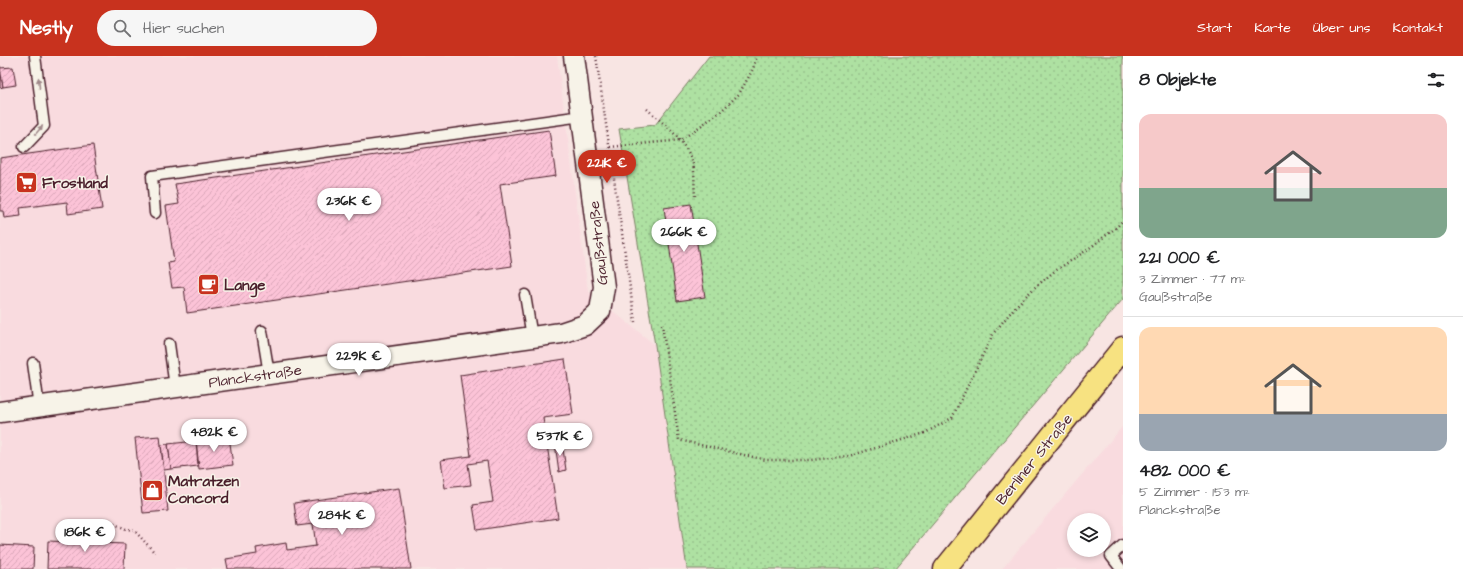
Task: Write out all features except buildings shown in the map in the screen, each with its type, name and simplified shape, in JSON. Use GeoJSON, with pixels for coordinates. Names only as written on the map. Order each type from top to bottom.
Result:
{"type":"FeatureCollection","features":[{"type":"Feature","properties":{"kind":"main road","name":"Berliner Straße"},"geometry":{"type":"LineString","coordinates":[[945,569],[1123,348]]}},
{"type":"Feature","properties":{"kind":"street","name":"Gaußstraße"},"geometry":{"type":"LineString","coordinates":[[574,56],[604,287],[600,312]]}},
{"type":"Feature","properties":{"kind":"street","name":"Planckstraße"},"geometry":{"type":"LineString","coordinates":[[0,412],[561,333],[585,325],[600,312]]}},
{"type":"Feature","properties":{"kind":"lane"},"geometry":{"type":"LineString","coordinates":[[24,147],[44,126],[35,56]]}},
{"type":"Feature","properties":{"kind":"lane"},"geometry":{"type":"LineString","coordinates":[[155,213],[152,176],[582,116]]}},
{"type":"Feature","properties":{"kind":"lane"},"geometry":{"type":"LineString","coordinates":[[525,295],[532,337]]}},
{"type":"Feature","properties":{"kind":"lane"},"geometry":{"type":"LineString","coordinates":[[262,331],[269,374]]}},
{"type":"Feature","properties":{"kind":"lane"},"geometry":{"type":"LineString","coordinates":[[169,344],[175,387]]}},
{"type":"Feature","properties":{"kind":"lane"},"geometry":{"type":"LineString","coordinates":[[33,363],[39,406]]}},
{"type":"Feature","properties":{"kind":"lane"},"geometry":{"type":"LineString","coordinates":[[1121,569],[1111,556],[1123,545]]}},
{"type":"Feature","properties":{"kind":"path"},"geometry":{"type":"LineString","coordinates":[[596,56],[635,322]]}},
{"type":"Feature","properties":{"kind":"path"},"geometry":{"type":"LineString","coordinates":[[610,147],[681,140],[720,112],[739,94],[753,69],[757,56]]}},
{"type":"Feature","properties":{"kind":"path"},"geometry":{"type":"LineString","coordinates":[[647,109],[681,140],[687,149],[693,165],[695,196]]}},
{"type":"Feature","properties":{"kind":"path"},"geometry":{"type":"LineString","coordinates":[[662,324],[679,440],[766,460],[812,460],[849,456],[925,433],[952,418],[993,334],[1015,307],[1034,288],[1055,271],[1087,250],[1117,227],[1123,220]]}},
{"type":"Feature","properties":{"kind":"path"},"geometry":{"type":"LineString","coordinates":[[103,520],[126,529],[134,530],[155,553]]}},
{"type":"Feature","properties":{"kind":"shaded area"},"geometry":{"type":"Polygon","coordinates":[[[0,56],[557,56],[588,291],[655,345],[687,569],[0,569],[0,56]]]}},
{"type":"Feature","properties":{"kind":"shaded area"},"geometry":{"type":"Polygon","coordinates":[[[1123,426],[1123,569],[1002,569],[1123,426]]]}},
{"type":"Feature","properties":{"kind":"green space"},"geometry":{"type":"Polygon","coordinates":[[[709,56],[1123,56],[1123,299],[895,569],[687,569],[655,345],[619,129],[655,125],[709,56]]]}},
{"type":"Feature","properties":{"kind":"place","name":"Frostland"},"geometry":{"type":"Point","coordinates":[26,183]}},
{"type":"Feature","properties":{"kind":"place","name":"Lange"},"geometry":{"type":"Point","coordinates":[208,285]}},
{"type":"Feature","properties":{"kind":"place","name":"Matratzen Concord"},"geometry":{"type":"Point","coordinates":[153,490]}}]}
